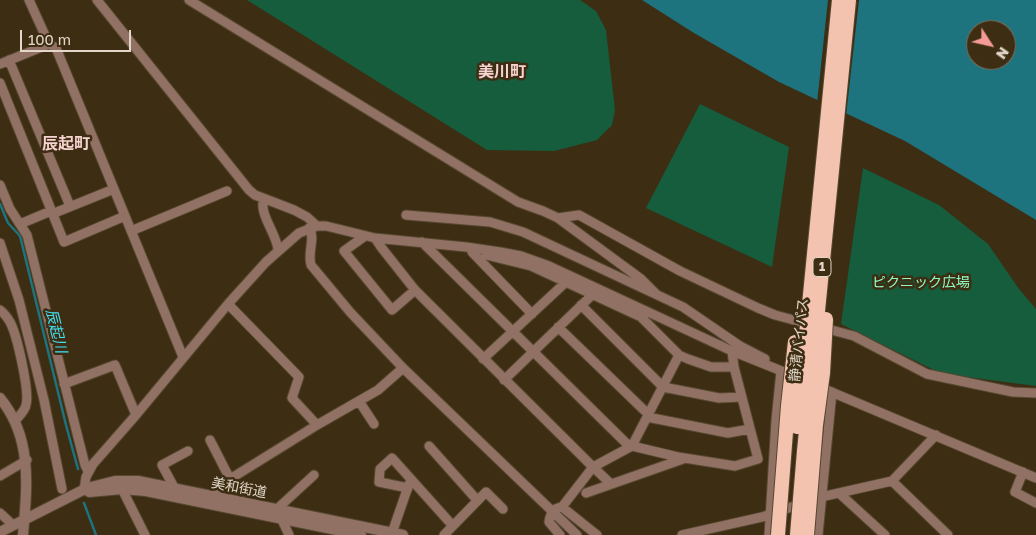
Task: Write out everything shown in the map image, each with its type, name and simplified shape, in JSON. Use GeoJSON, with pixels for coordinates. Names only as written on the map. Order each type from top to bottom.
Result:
{"type":"FeatureCollection","features":[{"type":"Feature","properties":{"kind":"highway","name":"静清バイパス"},"geometry":{"type":"LineString","coordinates":[[788,535],[804,343],[839,0]]}},
{"type":"Feature","properties":{"kind":"highway","name":"静清バイパス"},"geometry":{"type":"LineString","coordinates":[[797,535],[849,0]]}},
{"type":"Feature","properties":{"kind":"highway"},"geometry":{"type":"LineString","coordinates":[[778,535],[793,363],[805,264],[823,163]]}},
{"type":"Feature","properties":{"kind":"highway"},"geometry":{"type":"LineString","coordinates":[[807,535],[816,425],[823,372],[829,279],[831,183]]}},
{"type":"Feature","properties":{"kind":"street"},"geometry":{"type":"LineString","coordinates":[[28,0],[48,44],[56,48],[183,357]]}},
{"type":"Feature","properties":{"kind":"street"},"geometry":{"type":"LineString","coordinates":[[97,0],[250,190],[255,195],[301,213],[313,227],[309,259],[311,265],[350,312],[403,368],[577,535]]}},
{"type":"Feature","properties":{"kind":"street"},"geometry":{"type":"LineString","coordinates":[[189,0],[518,202],[558,218],[641,279],[656,294]]}},
{"type":"Feature","properties":{"kind":"street"},"geometry":{"type":"LineString","coordinates":[[0,64],[48,44]]}},
{"type":"Feature","properties":{"kind":"street"},"geometry":{"type":"LineString","coordinates":[[9,60],[70,206]]}},
{"type":"Feature","properties":{"kind":"street"},"geometry":{"type":"LineString","coordinates":[[0,83],[64,242],[125,216]]}},
{"type":"Feature","properties":{"kind":"street"},"geometry":{"type":"LineString","coordinates":[[0,185],[10,209],[30,243],[64,384],[88,471],[89,488]]}},
{"type":"Feature","properties":{"kind":"street"},"geometry":{"type":"LineString","coordinates":[[20,224],[114,188]]}},
{"type":"Feature","properties":{"kind":"street"},"geometry":{"type":"LineString","coordinates":[[131,230],[227,191]]}},
{"type":"Feature","properties":{"kind":"street"},"geometry":{"type":"LineString","coordinates":[[264,199],[262,208],[277,240],[278,250]]}},
{"type":"Feature","properties":{"kind":"street"},"geometry":{"type":"LineString","coordinates":[[406,215],[471,219],[505,225],[683,307],[780,371]]}},
{"type":"Feature","properties":{"kind":"street"},"geometry":{"type":"LineString","coordinates":[[558,218],[579,215],[680,270],[758,308],[775,315],[854,336],[927,374],[1013,392],[1036,393]]}},
{"type":"Feature","properties":{"kind":"street"},"geometry":{"type":"LineString","coordinates":[[88,471],[228,304],[278,250],[299,232],[313,227],[326,226],[375,238],[422,242],[521,256],[549,266],[780,371],[1036,478]]}},
{"type":"Feature","properties":{"kind":"street"},"geometry":{"type":"LineString","coordinates":[[364,236],[344,251],[392,310],[415,290]]}},
{"type":"Feature","properties":{"kind":"street"},"geometry":{"type":"LineString","coordinates":[[375,238],[415,290],[611,484]]}},
{"type":"Feature","properties":{"kind":"street"},"geometry":{"type":"LineString","coordinates":[[422,242],[626,443],[632,446],[685,458],[735,466],[758,459],[734,367],[732,350]]}},
{"type":"Feature","properties":{"kind":"street"},"geometry":{"type":"LineString","coordinates":[[0,243],[20,300],[44,400],[62,489]]}},
{"type":"Feature","properties":{"kind":"street"},"geometry":{"type":"LineString","coordinates":[[469,249],[525,264],[640,317],[679,355],[703,365],[734,367]]}},
{"type":"Feature","properties":{"kind":"street"},"geometry":{"type":"LineString","coordinates":[[469,249],[532,314]]}},
{"type":"Feature","properties":{"kind":"street"},"geometry":{"type":"LineString","coordinates":[[483,359],[566,282]]}},
{"type":"Feature","properties":{"kind":"street"},"geometry":{"type":"LineString","coordinates":[[504,380],[592,295]]}},
{"type":"Feature","properties":{"kind":"street"},"geometry":{"type":"LineString","coordinates":[[228,304],[299,377],[292,398],[317,425]]}},
{"type":"Feature","properties":{"kind":"street"},"geometry":{"type":"LineString","coordinates":[[581,306],[663,386],[719,398],[742,397]]}},
{"type":"Feature","properties":{"kind":"street"},"geometry":{"type":"LineString","coordinates":[[0,310],[13,329],[22,365],[27,400],[24,411],[15,421]]}},
{"type":"Feature","properties":{"kind":"street"},"geometry":{"type":"LineString","coordinates":[[558,327],[648,416],[728,433],[750,429]]}},
{"type":"Feature","properties":{"kind":"street"},"geometry":{"type":"LineString","coordinates":[[560,535],[549,522],[553,511],[562,507],[593,467],[632,446],[679,355]]}},
{"type":"Feature","properties":{"kind":"street"},"geometry":{"type":"LineString","coordinates":[[64,384],[115,365],[136,415]]}},
{"type":"Feature","properties":{"kind":"street"},"geometry":{"type":"LineString","coordinates":[[213,497],[221,486],[230,479],[378,390],[403,368]]}},
{"type":"Feature","properties":{"kind":"street"},"geometry":{"type":"LineString","coordinates":[[769,535],[780,371]]}},
{"type":"Feature","properties":{"kind":"street"},"geometry":{"type":"LineString","coordinates":[[818,535],[832,392]]}},
{"type":"Feature","properties":{"kind":"street"},"geometry":{"type":"LineString","coordinates":[[0,398],[15,421],[24,444],[26,460],[23,535]]}},
{"type":"Feature","properties":{"kind":"street"},"geometry":{"type":"LineString","coordinates":[[359,401],[374,424]]}},
{"type":"Feature","properties":{"kind":"street"},"geometry":{"type":"LineString","coordinates":[[682,535],[770,515],[821,497],[892,481],[936,435]]}},
{"type":"Feature","properties":{"kind":"street"},"geometry":{"type":"LineString","coordinates":[[210,440],[230,479]]}},
{"type":"Feature","properties":{"kind":"street"},"geometry":{"type":"LineString","coordinates":[[429,446],[477,500]]}},
{"type":"Feature","properties":{"kind":"street"},"geometry":{"type":"LineString","coordinates":[[175,489],[162,465],[188,451]]}},
{"type":"Feature","properties":{"kind":"street"},"geometry":{"type":"LineString","coordinates":[[408,488],[379,482],[380,469],[392,458],[452,526]]}},
{"type":"Feature","properties":{"kind":"street"},"geometry":{"type":"LineString","coordinates":[[586,493],[685,458]]}},
{"type":"Feature","properties":{"kind":"street"},"geometry":{"type":"LineString","coordinates":[[0,476],[26,460]]}},
{"type":"Feature","properties":{"kind":"street"},"geometry":{"type":"LineString","coordinates":[[1023,472],[1015,492],[1036,503]]}},
{"type":"Feature","properties":{"kind":"street"},"geometry":{"type":"LineString","coordinates":[[289,535],[279,514],[314,475]]}},
{"type":"Feature","properties":{"kind":"street"},"geometry":{"type":"LineString","coordinates":[[392,533],[411,479]]}},
{"type":"Feature","properties":{"kind":"street","name":"美和街道"},"geometry":{"type":"LineString","coordinates":[[0,532],[89,488],[115,481],[138,481],[213,497],[361,535]]}},
{"type":"Feature","properties":{"kind":"street"},"geometry":{"type":"LineString","coordinates":[[892,481],[948,535]]}},
{"type":"Feature","properties":{"kind":"street"},"geometry":{"type":"LineString","coordinates":[[122,489],[145,535]]}},
{"type":"Feature","properties":{"kind":"street","name":"美和街道"},"geometry":{"type":"LineString","coordinates":[[71,496],[94,491],[122,489],[404,535]]}},
{"type":"Feature","properties":{"kind":"street"},"geometry":{"type":"LineString","coordinates":[[444,535],[486,492],[503,509]]}},
{"type":"Feature","properties":{"kind":"street"},"geometry":{"type":"LineString","coordinates":[[840,494],[885,535]]}},
{"type":"Feature","properties":{"kind":"street"},"geometry":{"type":"LineString","coordinates":[[562,507],[597,535]]}},
{"type":"Feature","properties":{"kind":"street"},"geometry":{"type":"LineString","coordinates":[[0,513],[13,524]]}},
{"type":"Feature","properties":{"kind":"green space"},"geometry":{"type":"Polygon","coordinates":[[[247,0],[580,0],[596,11],[606,30],[615,110],[612,125],[597,140],[554,151],[487,150],[247,0]]]}},
{"type":"Feature","properties":{"kind":"green space"},"geometry":{"type":"Polygon","coordinates":[[[700,104],[789,147],[772,267],[646,208],[700,104]]]}},
{"type":"Feature","properties":{"kind":"green space","name":"ピクニック広場"},"geometry":{"type":"Polygon","coordinates":[[[863,168],[939,205],[988,244],[1019,289],[1036,309],[1036,386],[938,372],[841,324],[863,168]]]}},
{"type":"Feature","properties":{"kind":"water"},"geometry":{"type":"Polygon","coordinates":[[[642,0],[1036,0],[1036,220],[905,141],[779,82],[694,33],[642,0]]]}},
{"type":"Feature","properties":{"kind":"pier"},"geometry":{"type":"Polygon","coordinates":[[[828,0],[859,0],[846,116],[817,103],[828,0]]]}},
{"type":"Feature","properties":{"kind":"waterway","name":"辰起川"},"geometry":{"type":"LineString","coordinates":[[0,204],[8,223],[20,236],[78,469]]}},
{"type":"Feature","properties":{"kind":"waterway"},"geometry":{"type":"LineString","coordinates":[[84,503],[96,535]]}},
{"type":"Feature","properties":{"kind":"district","name":"美川町"},"geometry":{"type":"Point","coordinates":[502,72]}},
{"type":"Feature","properties":{"kind":"district","name":"辰起町"},"geometry":{"type":"Point","coordinates":[66,144]}}]}
